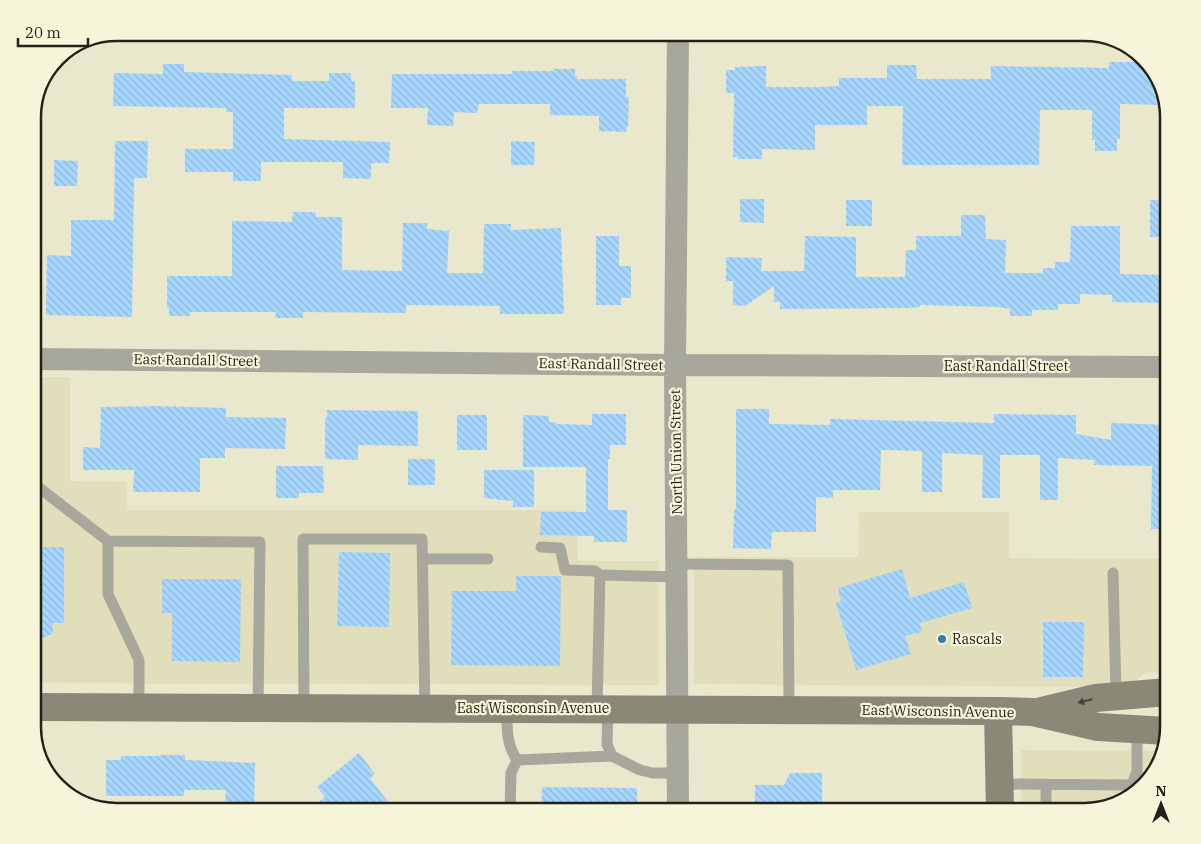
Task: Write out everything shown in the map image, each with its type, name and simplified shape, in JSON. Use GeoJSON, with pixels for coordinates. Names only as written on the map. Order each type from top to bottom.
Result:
{"type":"FeatureCollection","features":[{"type":"Feature","properties":{"kind":"main road","name":"East Wisconsin Avenue"},"geometry":{"type":"LineString","coordinates":[[1034,713],[1095,698],[1160,693]]}},
{"type":"Feature","properties":{"kind":"main road","name":"East Wisconsin Avenue"},"geometry":{"type":"LineString","coordinates":[[41,707],[998,711],[1034,713],[1098,727],[1160,731]]}},
{"type":"Feature","properties":{"kind":"main road"},"geometry":{"type":"LineString","coordinates":[[998,711],[1000,803]]}},
{"type":"Feature","properties":{"kind":"street","name":"North Union Street"},"geometry":{"type":"LineString","coordinates":[[678,41],[675,365],[678,803]]}},
{"type":"Feature","properties":{"kind":"street","name":"East Randall Street"},"geometry":{"type":"LineString","coordinates":[[41,359],[1160,367]]}},
{"type":"Feature","properties":{"kind":"lane"},"geometry":{"type":"LineString","coordinates":[[41,490],[108,541],[260,542],[258,708]]}},
{"type":"Feature","properties":{"kind":"lane"},"geometry":{"type":"LineString","coordinates":[[304,708],[303,539],[422,539],[425,708]]}},
{"type":"Feature","properties":{"kind":"lane"},"geometry":{"type":"LineString","coordinates":[[108,541],[108,594],[139,660],[139,708]]}},
{"type":"Feature","properties":{"kind":"lane"},"geometry":{"type":"LineString","coordinates":[[541,547],[560,548],[566,570],[595,571],[600,575],[788,565],[789,710]]}},
{"type":"Feature","properties":{"kind":"lane"},"geometry":{"type":"LineString","coordinates":[[423,559],[488,559]]}},
{"type":"Feature","properties":{"kind":"lane"},"geometry":{"type":"LineString","coordinates":[[1113,572],[1116,696]]}},
{"type":"Feature","properties":{"kind":"lane"},"geometry":{"type":"LineString","coordinates":[[600,575],[602,709],[607,744],[612,756]]}},
{"type":"Feature","properties":{"kind":"lane"},"geometry":{"type":"LineString","coordinates":[[507,708],[507,730],[510,750],[517,760]]}},
{"type":"Feature","properties":{"kind":"lane"},"geometry":{"type":"LineString","coordinates":[[1137,730],[1137,779]]}},
{"type":"Feature","properties":{"kind":"lane"},"geometry":{"type":"LineString","coordinates":[[517,760],[612,756],[640,770],[653,773],[678,773]]}},
{"type":"Feature","properties":{"kind":"lane"},"geometry":{"type":"LineString","coordinates":[[510,803],[511,773],[517,760]]}},
{"type":"Feature","properties":{"kind":"lane"},"geometry":{"type":"LineString","coordinates":[[1000,784],[1133,785]]}},
{"type":"Feature","properties":{"kind":"lane"},"geometry":{"type":"LineString","coordinates":[[1046,784],[1046,803]]}},
{"type":"Feature","properties":{"kind":"shaded area"},"geometry":{"type":"Polygon","coordinates":[[[41,377],[70,377],[70,481],[127,482],[127,510],[577,510],[578,561],[659,561],[659,685],[41,683],[41,377]]]}},
{"type":"Feature","properties":{"kind":"shaded area"},"geometry":{"type":"Polygon","coordinates":[[[859,512],[1009,512],[1009,558],[1160,559],[1160,672],[1145,673],[1128,687],[694,684],[694,557],[858,557],[859,512]]]}},
{"type":"Feature","properties":{"kind":"shaded area"},"geometry":{"type":"Polygon","coordinates":[[[1021,750],[1156,751],[1141,777],[1136,779],[1134,784],[1122,793],[1103,800],[1084,803],[1021,803],[1021,750]]]}},
{"type":"Feature","properties":{"kind":"building"},"geometry":{"type":"Polygon","coordinates":[[[1109,62],[1136,62],[1150,79],[1159,105],[1120,104],[1120,139],[1117,139],[1117,151],[1095,151],[1095,140],[1092,140],[1092,110],[1040,110],[1039,165],[902,165],[903,106],[867,106],[867,125],[815,125],[815,150],[762,149],[762,159],[738,159],[738,157],[733,157],[734,93],[726,93],[726,70],[735,70],[735,67],[766,66],[766,87],[839,86],[839,78],[887,78],[887,65],[916,65],[917,79],[991,79],[991,66],[1109,68],[1109,62]]]}},
{"type":"Feature","properties":{"kind":"building"},"geometry":{"type":"Polygon","coordinates":[[[163,64],[184,64],[184,72],[292,75],[292,81],[329,81],[329,73],[351,73],[351,81],[355,81],[355,108],[284,108],[284,139],[390,142],[389,163],[371,163],[371,179],[343,178],[343,162],[261,162],[261,181],[233,181],[233,172],[185,172],[185,149],[233,149],[233,112],[226,112],[226,108],[113,106],[114,73],[163,74],[163,64]]]}},
{"type":"Feature","properties":{"kind":"building"},"geometry":{"type":"Polygon","coordinates":[[[553,69],[575,69],[577,79],[626,79],[626,97],[629,97],[628,127],[626,132],[599,131],[599,116],[550,115],[550,104],[479,104],[477,113],[454,112],[453,126],[427,125],[428,108],[391,108],[392,74],[512,74],[512,71],[553,71],[553,69]]]}},
{"type":"Feature","properties":{"kind":"building"},"geometry":{"type":"Polygon","coordinates":[[[115,141],[148,141],[147,178],[134,178],[132,317],[46,315],[47,255],[71,256],[71,220],[114,220],[115,141]]]}},
{"type":"Feature","properties":{"kind":"building"},"geometry":{"type":"Polygon","coordinates":[[[511,141],[535,142],[534,165],[511,165],[511,141]]]}},
{"type":"Feature","properties":{"kind":"building"},"geometry":{"type":"Polygon","coordinates":[[[54,160],[78,161],[77,186],[54,186],[54,160]]]}},
{"type":"Feature","properties":{"kind":"building"},"geometry":{"type":"Polygon","coordinates":[[[740,199],[764,199],[764,223],[740,222],[740,199]]]}},
{"type":"Feature","properties":{"kind":"building"},"geometry":{"type":"Polygon","coordinates":[[[846,200],[872,200],[872,226],[846,226],[846,200]]]}},
{"type":"Feature","properties":{"kind":"building"},"geometry":{"type":"Polygon","coordinates":[[[1150,200],[1160,200],[1160,237],[1150,237],[1150,200]]]}},
{"type":"Feature","properties":{"kind":"building"},"geometry":{"type":"Polygon","coordinates":[[[293,212],[316,212],[316,217],[342,217],[342,270],[402,271],[403,223],[427,223],[427,229],[449,231],[447,273],[483,273],[484,224],[511,224],[511,230],[561,228],[564,314],[500,314],[500,306],[406,305],[406,313],[303,312],[303,318],[275,318],[276,312],[190,312],[190,316],[169,316],[169,308],[167,308],[167,276],[232,276],[232,221],[292,222],[293,212]]]}},
{"type":"Feature","properties":{"kind":"building"},"geometry":{"type":"Polygon","coordinates":[[[961,215],[985,215],[986,239],[1006,240],[1005,273],[1043,273],[1043,268],[1055,268],[1055,262],[1070,262],[1071,226],[1120,226],[1120,274],[1160,275],[1160,303],[1112,302],[1112,295],[1080,294],[1080,304],[1058,304],[1058,310],[1032,310],[1032,316],[1010,316],[1010,309],[997,307],[920,305],[920,307],[908,308],[780,309],[780,302],[774,302],[774,286],[745,306],[733,305],[733,281],[726,281],[726,257],[762,258],[761,271],[804,271],[805,236],[856,237],[856,277],[905,277],[906,250],[916,250],[916,236],[961,236],[961,215]]]}},
{"type":"Feature","properties":{"kind":"building"},"geometry":{"type":"Polygon","coordinates":[[[596,236],[619,236],[619,266],[631,266],[631,298],[621,298],[621,305],[596,305],[596,236]]]}},
{"type":"Feature","properties":{"kind":"building"},"geometry":{"type":"Polygon","coordinates":[[[101,407],[226,408],[226,417],[286,418],[285,449],[225,448],[225,458],[200,458],[200,492],[133,492],[134,470],[83,470],[83,447],[100,448],[101,407]]]}},
{"type":"Feature","properties":{"kind":"building"},"geometry":{"type":"Polygon","coordinates":[[[736,409],[769,409],[769,424],[830,425],[830,419],[994,423],[994,414],[1076,415],[1076,434],[1111,440],[1111,423],[1160,425],[1160,529],[1151,529],[1152,466],[1094,465],[1094,460],[1058,458],[1058,500],[1040,500],[1040,455],[1000,455],[1000,498],[982,498],[983,455],[942,453],[942,492],[922,492],[922,451],[881,450],[880,490],[833,490],[833,498],[816,497],[816,532],[772,532],[771,549],[733,548],[734,510],[736,510],[736,409]]]}},
{"type":"Feature","properties":{"kind":"building"},"geometry":{"type":"Polygon","coordinates":[[[327,410],[418,411],[418,446],[358,445],[358,460],[325,459],[325,418],[327,418],[327,410]]]}},
{"type":"Feature","properties":{"kind":"building"},"geometry":{"type":"Polygon","coordinates":[[[592,414],[626,414],[626,445],[610,445],[610,459],[608,459],[608,510],[627,510],[627,542],[594,542],[594,536],[540,535],[541,512],[586,512],[586,467],[523,467],[523,415],[549,416],[549,422],[556,422],[556,424],[592,425],[592,414]]]}},
{"type":"Feature","properties":{"kind":"building"},"geometry":{"type":"Polygon","coordinates":[[[457,415],[486,415],[487,450],[457,450],[457,415]]]}},
{"type":"Feature","properties":{"kind":"building"},"geometry":{"type":"Polygon","coordinates":[[[408,459],[435,459],[435,485],[408,485],[408,459]]]}},
{"type":"Feature","properties":{"kind":"building"},"geometry":{"type":"Polygon","coordinates":[[[276,466],[323,466],[324,493],[299,493],[299,498],[276,498],[276,466]]]}},
{"type":"Feature","properties":{"kind":"building"},"geometry":{"type":"Polygon","coordinates":[[[484,470],[534,470],[534,507],[513,507],[513,501],[484,498],[484,470]]]}},
{"type":"Feature","properties":{"kind":"building"},"geometry":{"type":"Polygon","coordinates":[[[41,547],[64,547],[64,623],[53,623],[53,633],[41,640],[41,547]]]}},
{"type":"Feature","properties":{"kind":"building"},"geometry":{"type":"Polygon","coordinates":[[[339,552],[390,553],[389,627],[337,626],[339,552]]]}},
{"type":"Feature","properties":{"kind":"building"},"geometry":{"type":"Polygon","coordinates":[[[902,569],[910,598],[964,582],[972,608],[920,623],[922,632],[905,636],[911,654],[856,670],[836,603],[841,601],[838,588],[902,569]]]}},
{"type":"Feature","properties":{"kind":"building"},"geometry":{"type":"Polygon","coordinates":[[[516,576],[561,576],[560,666],[451,665],[452,591],[516,591],[516,576]]]}},
{"type":"Feature","properties":{"kind":"building"},"geometry":{"type":"Polygon","coordinates":[[[162,579],[241,579],[240,662],[172,661],[172,613],[162,613],[162,579]]]}},
{"type":"Feature","properties":{"kind":"building"},"geometry":{"type":"Polygon","coordinates":[[[1043,622],[1084,622],[1083,677],[1043,677],[1043,622]]]}},
{"type":"Feature","properties":{"kind":"building"},"geometry":{"type":"Polygon","coordinates":[[[359,753],[375,774],[370,778],[389,803],[317,803],[325,797],[317,787],[359,753]]]}},
{"type":"Feature","properties":{"kind":"building"},"geometry":{"type":"Polygon","coordinates":[[[185,755],[185,760],[255,763],[254,803],[225,803],[226,790],[184,790],[184,796],[106,796],[106,760],[121,760],[121,756],[185,755]]]}},
{"type":"Feature","properties":{"kind":"building"},"geometry":{"type":"Polygon","coordinates":[[[790,773],[822,773],[822,803],[755,803],[755,785],[784,785],[790,773]]]}},
{"type":"Feature","properties":{"kind":"building"},"geometry":{"type":"Polygon","coordinates":[[[542,787],[637,788],[637,803],[541,803],[542,787]]]}},
{"type":"Feature","properties":{"kind":"place","name":"Rascals"},"geometry":{"type":"Point","coordinates":[942,639]}}]}
